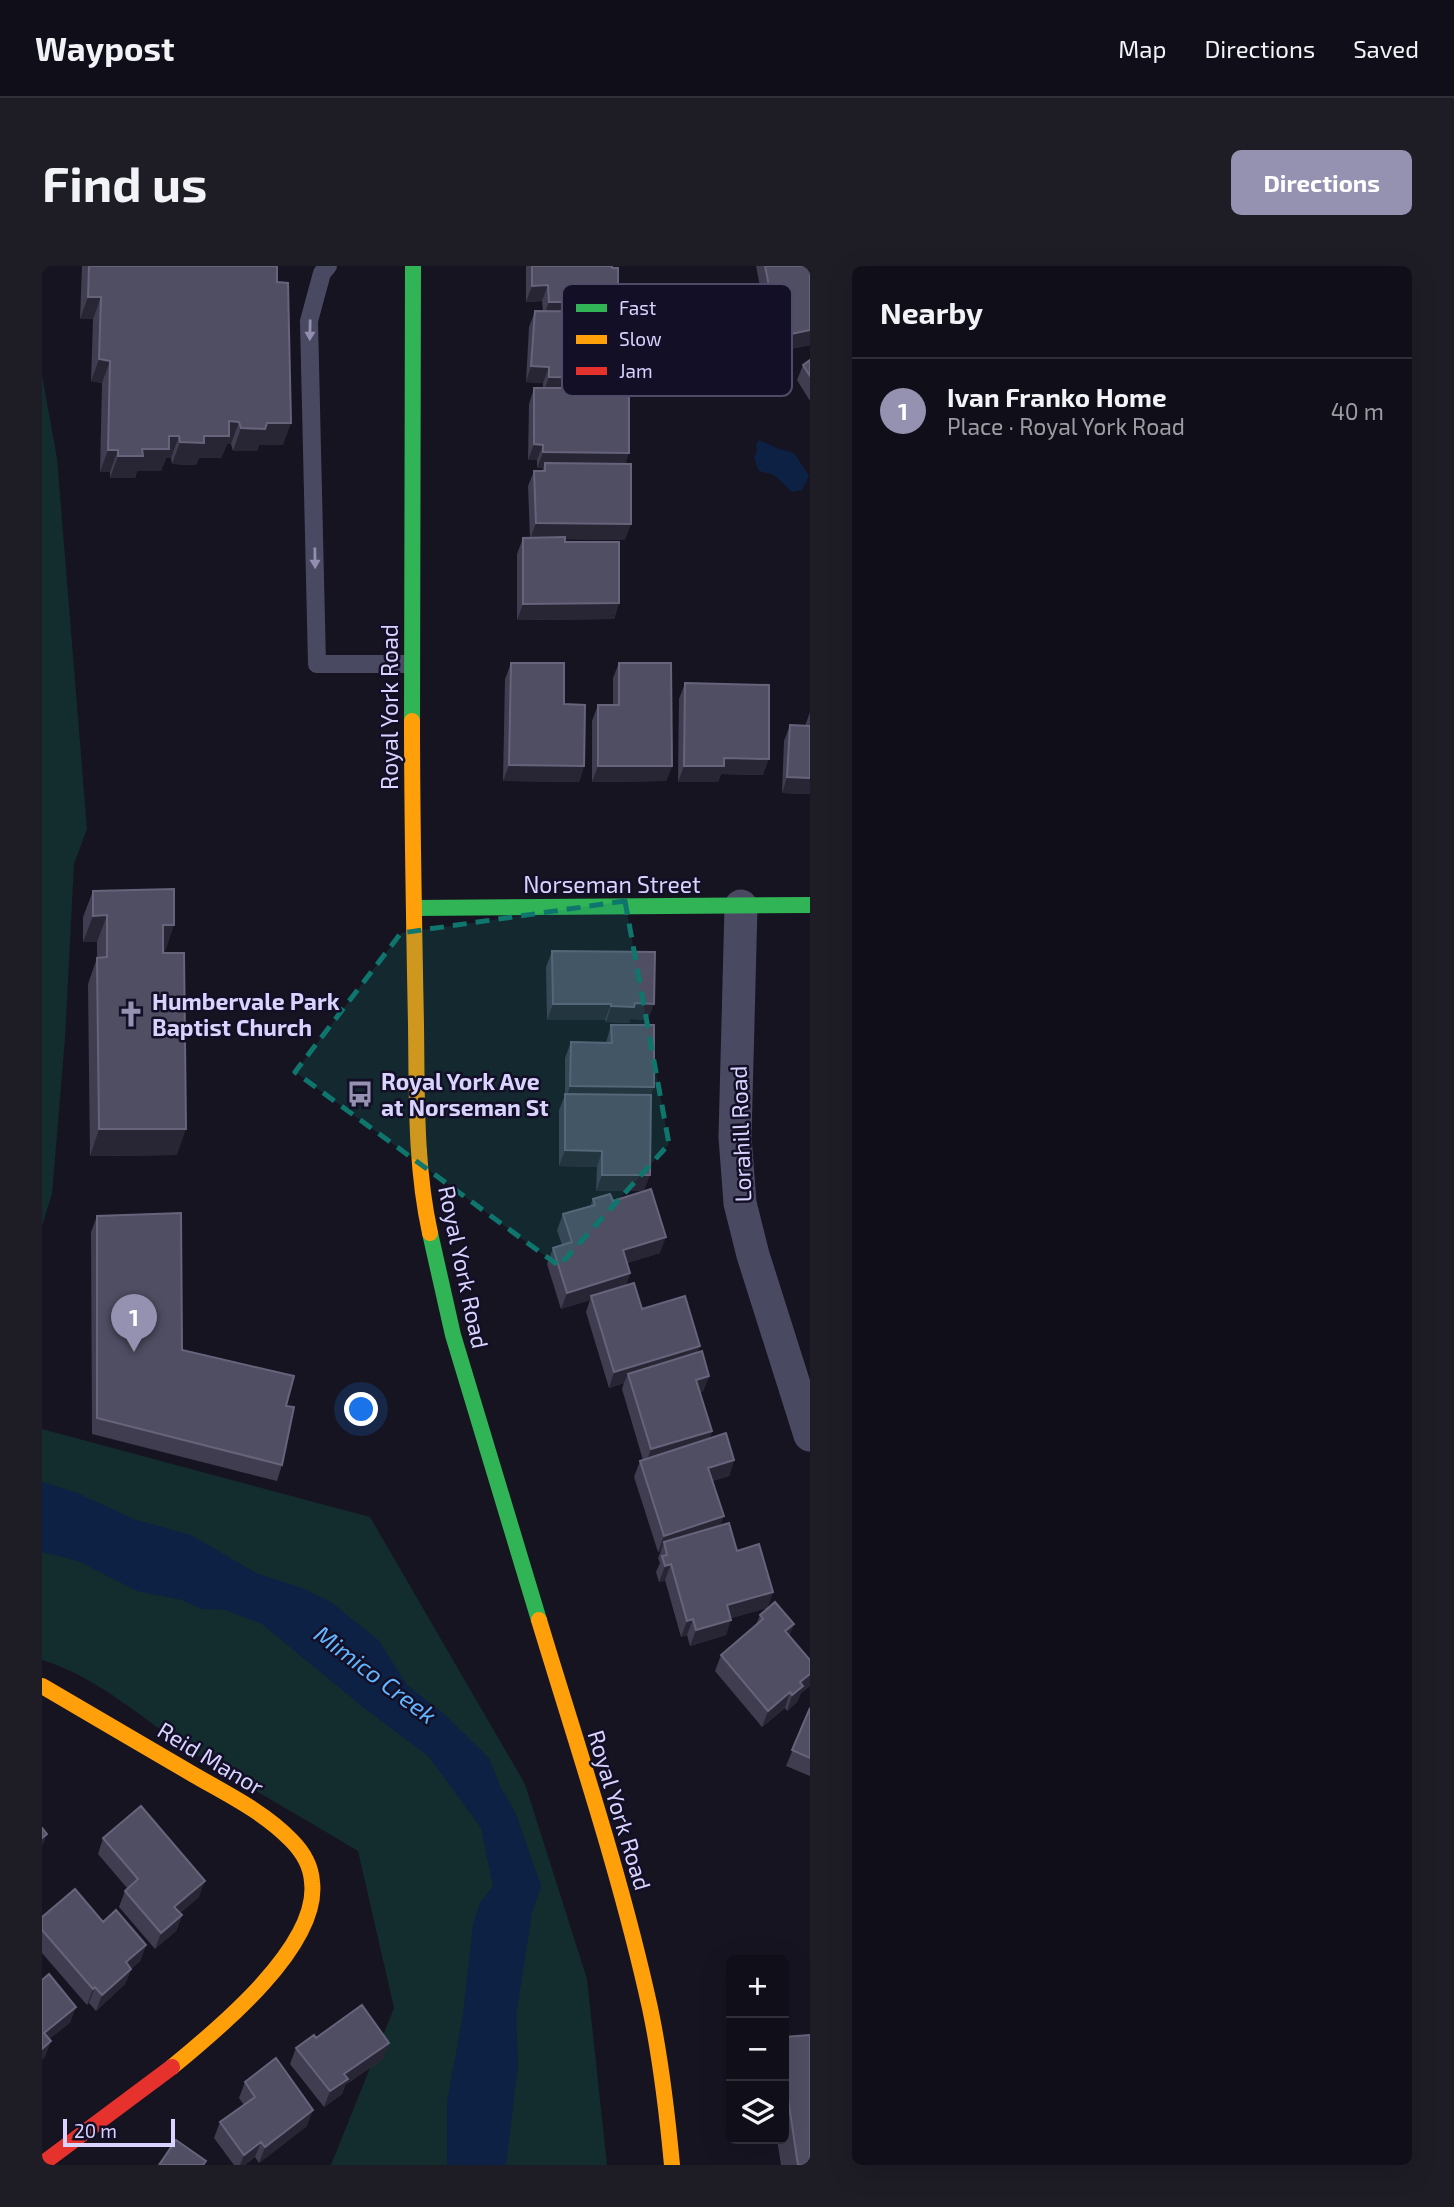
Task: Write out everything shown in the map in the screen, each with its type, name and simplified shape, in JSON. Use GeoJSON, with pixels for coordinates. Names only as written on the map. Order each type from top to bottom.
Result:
{"type":"FeatureCollection","features":[{"type":"Feature","properties":{"kind":"main road","name":"Royal York Road"},"geometry":{"type":"LineString","coordinates":[[413,266],[411,664],[414,908],[417,1103],[426,1215],[453,1335],[627,1911],[653,2022],[664,2086],[672,2165]]}},
{"type":"Feature","properties":{"kind":"main road","name":"Norseman Street"},"geometry":{"type":"LineString","coordinates":[[414,908],[810,905]]}},
{"type":"Feature","properties":{"kind":"main road","name":"Reid Manor"},"geometry":{"type":"LineString","coordinates":[[42,1686],[253,1809],[282,1830],[300,1847],[310,1870],[313,1886],[304,1925],[286,1955],[255,1993],[207,2040],[42,2164]]}},
{"type":"Feature","properties":{"kind":"street","name":"Lorahill Road"},"geometry":{"type":"LineString","coordinates":[[741,906],[735,1137],[740,1203],[753,1255],[810,1435]]}},
{"type":"Feature","properties":{"kind":"lane"},"geometry":{"type":"LineString","coordinates":[[328,266],[322,273],[309,321],[317,664],[411,664]]}},
{"type":"Feature","properties":{"kind":"highlighted area"},"geometry":{"type":"Polygon","coordinates":[[[625,901],[669,1144],[559,1266],[295,1072],[401,933],[625,901]]]}},
{"type":"Feature","properties":{"kind":"green space"},"geometry":{"type":"Polygon","coordinates":[[[42,375],[57,458],[87,829],[74,864],[65,1038],[52,1194],[42,1226],[42,375]]]}},
{"type":"Feature","properties":{"kind":"green space"},"geometry":{"type":"Polygon","coordinates":[[[42,1429],[370,1517],[525,1784],[587,1979],[607,2165],[331,2165],[394,2008],[358,1851],[197,1755],[103,1689],[42,1660],[42,1429]]]}},
{"type":"Feature","properties":{"kind":"water"},"geometry":{"type":"Polygon","coordinates":[[[759,440],[794,453],[809,476],[802,490],[792,492],[774,475],[759,471],[754,458],[759,440]]]}},
{"type":"Feature","properties":{"kind":"water","name":"Mimico Creek"},"geometry":{"type":"Polygon","coordinates":[[[42,1482],[77,1493],[136,1520],[191,1535],[256,1573],[304,1589],[331,1602],[379,1641],[407,1685],[445,1715],[489,1758],[500,1786],[516,1814],[541,1886],[532,1913],[516,2016],[518,2066],[506,2165],[447,2165],[447,2102],[463,2014],[473,1924],[480,1903],[493,1886],[481,1828],[429,1757],[364,1708],[262,1624],[225,1610],[202,1609],[182,1600],[137,1591],[78,1561],[42,1552],[42,1482]]]}},
{"type":"Feature","properties":{"kind":"building"},"geometry":{"type":"Polygon","coordinates":[[[89,266],[277,266],[277,282],[288,283],[291,423],[267,423],[265,429],[241,428],[239,422],[229,421],[229,436],[204,436],[204,443],[180,442],[179,436],[169,436],[169,449],[142,449],[143,456],[118,456],[118,450],[108,450],[110,361],[99,359],[101,297],[88,297],[89,266]]]}},
{"type":"Feature","properties":{"kind":"building"},"geometry":{"type":"Polygon","coordinates":[[[532,266],[618,268],[618,284],[562,284],[562,302],[549,302],[548,285],[532,286],[532,266]]]}},
{"type":"Feature","properties":{"kind":"building"},"geometry":{"type":"Polygon","coordinates":[[[765,266],[810,266],[810,330],[792,334],[792,284],[769,284],[765,266]]]}},
{"type":"Feature","properties":{"kind":"building"},"geometry":{"type":"Polygon","coordinates":[[[535,311],[562,311],[562,377],[549,377],[549,367],[531,366],[535,311]]]}},
{"type":"Feature","properties":{"kind":"building"},"geometry":{"type":"Polygon","coordinates":[[[810,360],[810,376],[803,365],[810,360]]]}},
{"type":"Feature","properties":{"kind":"building"},"geometry":{"type":"Polygon","coordinates":[[[534,388],[562,388],[562,396],[629,396],[629,453],[543,452],[543,445],[534,444],[534,388]]]}},
{"type":"Feature","properties":{"kind":"building"},"geometry":{"type":"Polygon","coordinates":[[[545,463],[631,464],[631,524],[536,523],[534,471],[545,471],[545,463]]]}},
{"type":"Feature","properties":{"kind":"building"},"geometry":{"type":"Polygon","coordinates":[[[565,537],[565,542],[619,542],[619,603],[523,604],[523,538],[565,537]]]}},
{"type":"Feature","properties":{"kind":"building"},"geometry":{"type":"Polygon","coordinates":[[[511,663],[564,663],[564,704],[585,705],[584,766],[509,765],[511,663]]]}},
{"type":"Feature","properties":{"kind":"building"},"geometry":{"type":"Polygon","coordinates":[[[619,663],[671,663],[672,766],[598,766],[598,705],[619,705],[619,663]]]}},
{"type":"Feature","properties":{"kind":"building"},"geometry":{"type":"Polygon","coordinates":[[[685,683],[769,685],[769,759],[724,758],[724,766],[684,766],[685,683]]]}},
{"type":"Feature","properties":{"kind":"building"},"geometry":{"type":"Polygon","coordinates":[[[790,725],[810,726],[810,778],[787,777],[790,725]]]}},
{"type":"Feature","properties":{"kind":"building","name":"Humbervale Park Baptist Church"},"geometry":{"type":"Polygon","coordinates":[[[174,889],[174,925],[163,925],[163,953],[184,953],[186,1129],[99,1129],[97,958],[107,957],[107,915],[93,916],[93,891],[174,889]]]}},
{"type":"Feature","properties":{"kind":"building"},"geometry":{"type":"Polygon","coordinates":[[[552,951],[655,952],[654,1004],[635,1003],[634,1007],[611,1004],[553,1004],[552,951]]]}},
{"type":"Feature","properties":{"kind":"building"},"geometry":{"type":"Polygon","coordinates":[[[611,1025],[654,1025],[654,1087],[570,1086],[571,1042],[612,1043],[611,1025]]]}},
{"type":"Feature","properties":{"kind":"building"},"geometry":{"type":"Polygon","coordinates":[[[565,1094],[651,1095],[650,1175],[602,1175],[602,1151],[565,1150],[565,1094]]]}},
{"type":"Feature","properties":{"kind":"building"},"geometry":{"type":"Polygon","coordinates":[[[651,1189],[666,1237],[623,1250],[630,1273],[567,1293],[553,1248],[572,1242],[563,1214],[595,1205],[593,1199],[610,1194],[613,1201],[651,1189]]]}},
{"type":"Feature","properties":{"kind":"building"},"geometry":{"type":"Polygon","coordinates":[[[181,1213],[182,1350],[294,1376],[286,1406],[294,1407],[282,1465],[97,1418],[97,1216],[181,1213]]]}},
{"type":"Feature","properties":{"kind":"building"},"geometry":{"type":"Polygon","coordinates":[[[634,1283],[642,1309],[685,1296],[700,1346],[614,1372],[591,1296],[634,1283]]]}},
{"type":"Feature","properties":{"kind":"building"},"geometry":{"type":"Polygon","coordinates":[[[702,1351],[709,1376],[696,1380],[712,1431],[651,1449],[628,1374],[702,1351]]]}},
{"type":"Feature","properties":{"kind":"building"},"geometry":{"type":"Polygon","coordinates":[[[726,1433],[734,1460],[708,1468],[724,1516],[664,1536],[640,1461],[726,1433]]]}},
{"type":"Feature","properties":{"kind":"building"},"geometry":{"type":"Polygon","coordinates":[[[729,1523],[737,1551],[759,1544],[773,1592],[727,1605],[731,1620],[696,1630],[693,1619],[687,1621],[671,1564],[665,1566],[662,1556],[667,1555],[664,1542],[729,1523]]]}},
{"type":"Feature","properties":{"kind":"building"},"geometry":{"type":"Polygon","coordinates":[[[775,1602],[794,1624],[785,1631],[810,1660],[810,1674],[800,1682],[803,1686],[792,1695],[790,1692],[768,1711],[721,1655],[763,1619],[760,1615],[775,1602]]]}},
{"type":"Feature","properties":{"kind":"building"},"geometry":{"type":"Polygon","coordinates":[[[810,1708],[810,1758],[792,1750],[810,1708]]]}},
{"type":"Feature","properties":{"kind":"building"},"geometry":{"type":"Polygon","coordinates":[[[141,1806],[205,1881],[174,1907],[182,1915],[161,1933],[125,1891],[138,1879],[103,1838],[141,1806]]]}},
{"type":"Feature","properties":{"kind":"building"},"geometry":{"type":"Polygon","coordinates":[[[75,1889],[103,1922],[116,1910],[146,1945],[126,1962],[131,1969],[102,1995],[95,1987],[93,1989],[42,1930],[42,1917],[75,1889]]]}},
{"type":"Feature","properties":{"kind":"building"},"geometry":{"type":"Polygon","coordinates":[[[49,1974],[76,2007],[44,2033],[51,2041],[42,2049],[42,1980],[49,1974]]]}},
{"type":"Feature","properties":{"kind":"building"},"geometry":{"type":"Polygon","coordinates":[[[362,2005],[389,2043],[344,2074],[348,2079],[330,2091],[296,2048],[314,2035],[316,2038],[362,2005]]]}},
{"type":"Feature","properties":{"kind":"building"},"geometry":{"type":"Polygon","coordinates":[[[810,2035],[810,2165],[798,2165],[789,2105],[789,2037],[810,2035]]]}},
{"type":"Feature","properties":{"kind":"building"},"geometry":{"type":"Polygon","coordinates":[[[276,2058],[313,2110],[265,2147],[261,2142],[244,2155],[220,2122],[255,2097],[245,2082],[276,2058]]]}},
{"type":"Feature","properties":{"kind":"building"},"geometry":{"type":"Polygon","coordinates":[[[176,2140],[206,2161],[203,2165],[159,2165],[176,2140]]]}},
{"type":"Feature","properties":{"kind":"traffic: fast"},"geometry":{"type":"LineString","coordinates":[[412,721],[413,266]]}},
{"type":"Feature","properties":{"kind":"traffic: fast"},"geometry":{"type":"LineString","coordinates":[[414,908],[810,905]]}},
{"type":"Feature","properties":{"kind":"traffic: fast"},"geometry":{"type":"LineString","coordinates":[[430,1233],[453,1335],[539,1620]]}},
{"type":"Feature","properties":{"kind":"traffic: slow"},"geometry":{"type":"LineString","coordinates":[[412,721],[418,1129],[422,1182],[430,1233]]}},
{"type":"Feature","properties":{"kind":"traffic: slow"},"geometry":{"type":"LineString","coordinates":[[539,1620],[639,1959],[657,2047],[672,2165]]}},
{"type":"Feature","properties":{"kind":"traffic: slow"},"geometry":{"type":"LineString","coordinates":[[42,1686],[257,1812],[295,1844],[310,1870],[310,1907],[300,1933],[283,1959],[238,2009],[172,2067]]}},
{"type":"Feature","properties":{"kind":"traffic: jam"},"geometry":{"type":"LineString","coordinates":[[42,2164],[172,2067]]}},
{"type":"Feature","properties":{"kind":"place","name":"Humbervale Park Baptist Church"},"geometry":{"type":"Point","coordinates":[131,1014]}},
{"type":"Feature","properties":{"kind":"place","name":"Royal York Ave at Norseman St"},"geometry":{"type":"Point","coordinates":[360,1094]}},
{"type":"Feature","properties":{"kind":"place","name":"Ivan Franko Home"},"geometry":{"type":"Point","coordinates":[134,1352]}}]}
